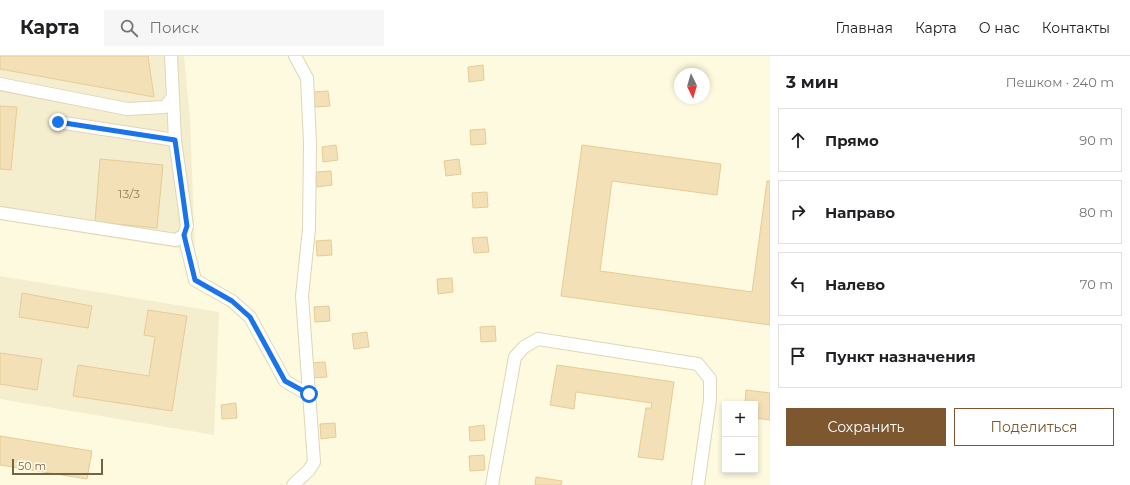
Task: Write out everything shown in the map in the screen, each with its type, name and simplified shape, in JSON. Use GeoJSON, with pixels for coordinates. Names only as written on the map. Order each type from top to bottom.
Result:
{"type":"FeatureCollection","features":[{"type":"Feature","properties":{"kind":"lane"},"geometry":{"type":"LineString","coordinates":[[172,56],[175,140],[187,226],[184,235],[195,280],[232,301],[250,317],[285,381],[309,394]]}},
{"type":"Feature","properties":{"kind":"lane"},"geometry":{"type":"LineString","coordinates":[[292,485],[309,470],[314,462],[302,296],[309,229],[310,143],[308,78],[295,56]]}},
{"type":"Feature","properties":{"kind":"lane"},"geometry":{"type":"LineString","coordinates":[[0,84],[127,109],[165,108],[174,97]]}},
{"type":"Feature","properties":{"kind":"lane"},"geometry":{"type":"LineString","coordinates":[[58,122],[175,140]]}},
{"type":"Feature","properties":{"kind":"lane"},"geometry":{"type":"LineString","coordinates":[[0,213],[176,240],[184,235]]}},
{"type":"Feature","properties":{"kind":"lane"},"geometry":{"type":"LineString","coordinates":[[492,485],[515,357],[524,347],[538,339],[698,364],[710,379],[710,400],[698,485]]}},
{"type":"Feature","properties":{"kind":"shaded area"},"geometry":{"type":"Polygon","coordinates":[[[0,56],[184,56],[190,119],[195,251],[0,220],[0,56]]]}},
{"type":"Feature","properties":{"kind":"shaded area"},"geometry":{"type":"Polygon","coordinates":[[[0,276],[219,312],[214,435],[0,399],[0,276]]]}},
{"type":"Feature","properties":{"kind":"building"},"geometry":{"type":"Polygon","coordinates":[[[0,56],[148,56],[154,97],[0,69],[0,56]]]}},
{"type":"Feature","properties":{"kind":"building"},"geometry":{"type":"Polygon","coordinates":[[[483,65],[484,80],[469,82],[468,67],[483,65]]]}},
{"type":"Feature","properties":{"kind":"building"},"geometry":{"type":"Polygon","coordinates":[[[328,91],[330,106],[315,107],[313,92],[328,91]]]}},
{"type":"Feature","properties":{"kind":"building"},"geometry":{"type":"Polygon","coordinates":[[[0,106],[17,107],[11,170],[0,169],[0,106]]]}},
{"type":"Feature","properties":{"kind":"building"},"geometry":{"type":"Polygon","coordinates":[[[485,129],[486,144],[471,145],[470,130],[485,129]]]}},
{"type":"Feature","properties":{"kind":"building"},"geometry":{"type":"Polygon","coordinates":[[[336,145],[338,160],[323,162],[322,147],[336,145]]]}},
{"type":"Feature","properties":{"kind":"building"},"geometry":{"type":"Polygon","coordinates":[[[582,145],[721,164],[717,195],[612,181],[600,271],[752,292],[767,181],[770,181],[770,325],[561,296],[582,145]]]}},
{"type":"Feature","properties":{"kind":"building"},"geometry":{"type":"Polygon","coordinates":[[[100,159],[163,165],[157,228],[95,222],[100,159]]]}},
{"type":"Feature","properties":{"kind":"building"},"geometry":{"type":"Polygon","coordinates":[[[459,159],[461,174],[446,176],[444,161],[459,159]]]}},
{"type":"Feature","properties":{"kind":"building"},"geometry":{"type":"Polygon","coordinates":[[[331,171],[332,185],[317,187],[316,172],[331,171]]]}},
{"type":"Feature","properties":{"kind":"building"},"geometry":{"type":"Polygon","coordinates":[[[487,192],[488,207],[473,208],[472,193],[487,192]]]}},
{"type":"Feature","properties":{"kind":"building"},"geometry":{"type":"Polygon","coordinates":[[[487,237],[489,252],[474,253],[472,238],[487,237]]]}},
{"type":"Feature","properties":{"kind":"building"},"geometry":{"type":"Polygon","coordinates":[[[331,240],[332,255],[317,256],[316,241],[331,240]]]}},
{"type":"Feature","properties":{"kind":"building"},"geometry":{"type":"Polygon","coordinates":[[[452,278],[453,292],[438,294],[437,279],[452,278]]]}},
{"type":"Feature","properties":{"kind":"building"},"geometry":{"type":"Polygon","coordinates":[[[22,293],[92,306],[88,328],[19,317],[22,293]]]}},
{"type":"Feature","properties":{"kind":"building"},"geometry":{"type":"Polygon","coordinates":[[[329,306],[330,321],[315,322],[314,307],[329,306]]]}},
{"type":"Feature","properties":{"kind":"building"},"geometry":{"type":"Polygon","coordinates":[[[148,310],[187,316],[172,411],[73,396],[78,365],[149,376],[155,337],[144,335],[148,310]]]}},
{"type":"Feature","properties":{"kind":"building"},"geometry":{"type":"Polygon","coordinates":[[[495,326],[496,341],[481,342],[480,327],[495,326]]]}},
{"type":"Feature","properties":{"kind":"building"},"geometry":{"type":"Polygon","coordinates":[[[367,332],[369,347],[354,349],[352,334],[367,332]]]}},
{"type":"Feature","properties":{"kind":"building"},"geometry":{"type":"Polygon","coordinates":[[[0,353],[42,359],[37,390],[0,384],[0,353]]]}},
{"type":"Feature","properties":{"kind":"building"},"geometry":{"type":"Polygon","coordinates":[[[325,362],[327,377],[312,378],[310,363],[325,362]]]}},
{"type":"Feature","properties":{"kind":"building"},"geometry":{"type":"Polygon","coordinates":[[[557,365],[674,382],[663,460],[638,457],[646,408],[651,408],[652,403],[576,392],[574,409],[550,405],[557,365]]]}},
{"type":"Feature","properties":{"kind":"building"},"geometry":{"type":"Polygon","coordinates":[[[746,390],[770,393],[770,420],[758,418],[758,401],[745,401],[746,390]]]}},
{"type":"Feature","properties":{"kind":"building"},"geometry":{"type":"Polygon","coordinates":[[[236,403],[237,418],[222,419],[221,405],[236,403]]]}},
{"type":"Feature","properties":{"kind":"building"},"geometry":{"type":"Polygon","coordinates":[[[335,423],[336,437],[321,439],[320,424],[335,423]]]}},
{"type":"Feature","properties":{"kind":"building"},"geometry":{"type":"Polygon","coordinates":[[[484,425],[485,440],[470,441],[469,427],[484,425]]]}},
{"type":"Feature","properties":{"kind":"building"},"geometry":{"type":"Polygon","coordinates":[[[0,436],[92,451],[87,479],[0,465],[0,436]]]}},
{"type":"Feature","properties":{"kind":"building"},"geometry":{"type":"Polygon","coordinates":[[[484,455],[485,470],[470,471],[469,456],[484,455]]]}},
{"type":"Feature","properties":{"kind":"building"},"geometry":{"type":"Polygon","coordinates":[[[536,477],[562,481],[561,485],[535,485],[536,477]]]}},
{"type":"Feature","properties":{"kind":"route"},"geometry":{"type":"LineString","coordinates":[[58,122],[175,140],[187,226],[184,235],[195,280],[232,301],[250,317],[285,381],[309,394]]}}]}
